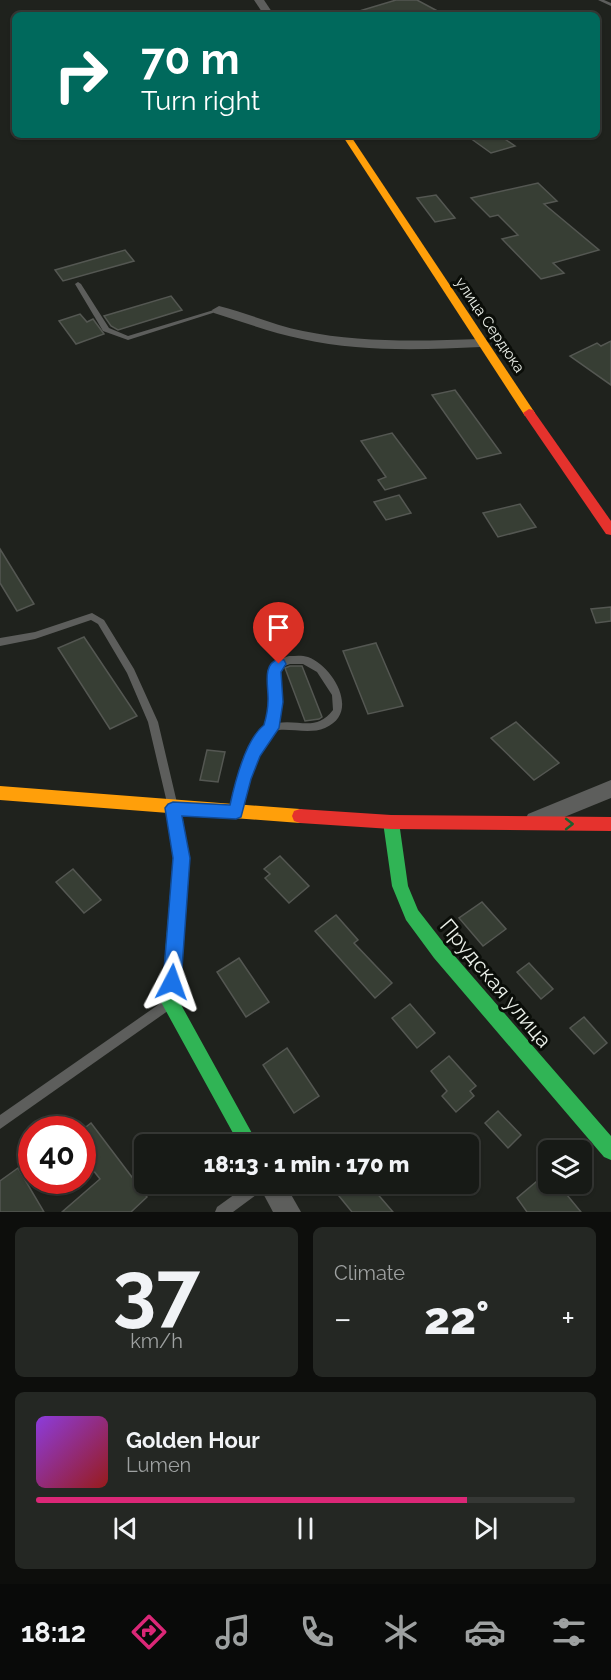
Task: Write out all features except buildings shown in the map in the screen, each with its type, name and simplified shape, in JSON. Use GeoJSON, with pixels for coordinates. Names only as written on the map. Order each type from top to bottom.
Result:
{"type":"FeatureCollection","features":[{"type":"Feature","properties":{"kind":"street","name":"улица Сердюка"},"geometry":{"type":"LineString","coordinates":[[348,138],[481,343],[611,531]]}},
{"type":"Feature","properties":{"kind":"street"},"geometry":{"type":"LineString","coordinates":[[219,310],[309,337],[401,346],[481,343]]}},
{"type":"Feature","properties":{"kind":"street"},"geometry":{"type":"LineString","coordinates":[[526,824],[611,789]]}},
{"type":"Feature","properties":{"kind":"street"},"geometry":{"type":"LineString","coordinates":[[0,794],[391,822],[611,824]]}},
{"type":"Feature","properties":{"kind":"street"},"geometry":{"type":"LineString","coordinates":[[173,808],[182,858],[170,1002],[243,1134]]}},
{"type":"Feature","properties":{"kind":"street","name":"Прудская улица"},"geometry":{"type":"LineString","coordinates":[[391,822],[400,886],[412,915],[440,952],[611,1150]]}},
{"type":"Feature","properties":{"kind":"street"},"geometry":{"type":"LineString","coordinates":[[277,1194],[288,1212]]}},
{"type":"Feature","properties":{"kind":"lane"},"geometry":{"type":"LineString","coordinates":[[600,0],[611,5]]}},
{"type":"Feature","properties":{"kind":"lane"},"geometry":{"type":"LineString","coordinates":[[78,284],[106,329],[128,338],[219,310]]}},
{"type":"Feature","properties":{"kind":"lane"},"geometry":{"type":"LineString","coordinates":[[0,642],[37,636],[67,623],[92,616],[101,622],[131,672],[153,722],[173,808]]}},
{"type":"Feature","properties":{"kind":"lane"},"geometry":{"type":"LineString","coordinates":[[236,812],[243,779],[265,733],[271,728],[287,726],[319,727],[334,718],[338,711],[337,694],[314,665],[296,658],[279,664],[274,671],[276,702],[271,728]]}},
{"type":"Feature","properties":{"kind":"lane"},"geometry":{"type":"LineString","coordinates":[[0,1123],[170,1002]]}},
{"type":"Feature","properties":{"kind":"lane"},"geometry":{"type":"LineString","coordinates":[[222,1212],[246,1194]]}},
{"type":"Feature","properties":{"kind":"traffic: fast"},"geometry":{"type":"LineString","coordinates":[[173,808],[181,858],[170,1002],[243,1134]]}},
{"type":"Feature","properties":{"kind":"traffic: fast"},"geometry":{"type":"LineString","coordinates":[[391,822],[400,886],[412,915],[440,952],[611,1150]]}},
{"type":"Feature","properties":{"kind":"traffic: slow"},"geometry":{"type":"LineString","coordinates":[[348,138],[529,413]]}},
{"type":"Feature","properties":{"kind":"traffic: slow"},"geometry":{"type":"LineString","coordinates":[[0,793],[300,816]]}},
{"type":"Feature","properties":{"kind":"traffic: jam"},"geometry":{"type":"LineString","coordinates":[[529,413],[611,531]]}},
{"type":"Feature","properties":{"kind":"traffic: jam"},"geometry":{"type":"LineString","coordinates":[[300,816],[391,822],[611,824]]}},
{"type":"Feature","properties":{"kind":"route"},"geometry":{"type":"LineString","coordinates":[[172,982],[182,858],[173,808],[236,812],[243,779],[265,733],[271,728],[276,702],[274,671],[279,664]]}}]}
